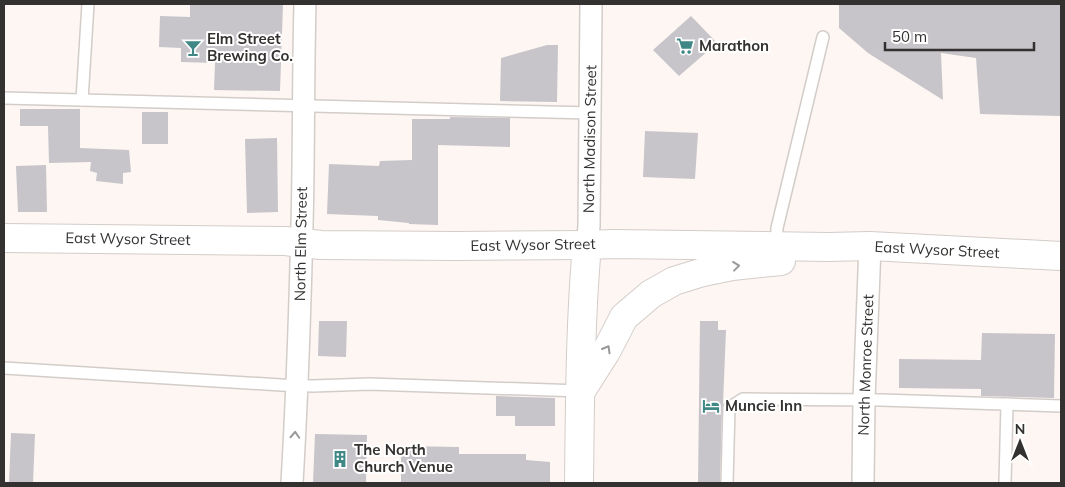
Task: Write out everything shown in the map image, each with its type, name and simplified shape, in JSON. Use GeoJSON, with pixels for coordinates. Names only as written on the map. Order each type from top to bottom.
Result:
{"type":"FeatureCollection","features":[{"type":"Feature","properties":{"kind":"main road","name":"East Wysor Street"},"geometry":{"type":"LineString","coordinates":[[4,238],[285,241],[321,245],[613,244],[870,246],[1061,256]]}},
{"type":"Feature","properties":{"kind":"main road","name":"North Madison Street"},"geometry":{"type":"LineString","coordinates":[[579,483],[587,245]]}},
{"type":"Feature","properties":{"kind":"main road"},"geometry":{"type":"LineString","coordinates":[[581,390],[624,317],[650,294],[674,281],[703,272],[732,266],[778,262],[828,247]]}},
{"type":"Feature","properties":{"kind":"street","name":"North Elm Street"},"geometry":{"type":"LineString","coordinates":[[292,483],[298,385],[302,243],[305,4]]}},
{"type":"Feature","properties":{"kind":"street","name":"North Madison Street"},"geometry":{"type":"LineString","coordinates":[[587,245],[591,113],[590,4]]}},
{"type":"Feature","properties":{"kind":"street","name":"North Monroe Street"},"geometry":{"type":"LineString","coordinates":[[863,483],[870,246]]}},
{"type":"Feature","properties":{"kind":"lane"},"geometry":{"type":"LineString","coordinates":[[82,100],[88,4]]}},
{"type":"Feature","properties":{"kind":"lane"},"geometry":{"type":"LineString","coordinates":[[776,246],[777,228],[823,37]]}},
{"type":"Feature","properties":{"kind":"lane"},"geometry":{"type":"LineString","coordinates":[[4,98],[591,113]]}},
{"type":"Feature","properties":{"kind":"lane"},"geometry":{"type":"LineString","coordinates":[[4,368],[298,385],[369,384],[581,390]]}},
{"type":"Feature","properties":{"kind":"lane"},"geometry":{"type":"LineString","coordinates":[[726,483],[729,408],[743,399],[864,400],[1061,406]]}},
{"type":"Feature","properties":{"kind":"lane"},"geometry":{"type":"LineString","coordinates":[[1005,483],[1007,404]]}},
{"type":"Feature","properties":{"kind":"building","name":"Elm Street Brewing Co."},"geometry":{"type":"Polygon","coordinates":[[[190,4],[283,4],[280,91],[214,90],[215,63],[181,62],[181,48],[159,47],[160,16],[190,17],[190,4]]]}},
{"type":"Feature","properties":{"kind":"building"},"geometry":{"type":"Polygon","coordinates":[[[839,4],[1061,4],[1061,116],[980,114],[976,58],[941,53],[943,100],[868,53],[839,28],[839,4]]]}},
{"type":"Feature","properties":{"kind":"building","name":"Marathon"},"geometry":{"type":"Polygon","coordinates":[[[691,16],[717,43],[679,76],[653,50],[691,16]]]}},
{"type":"Feature","properties":{"kind":"building"},"geometry":{"type":"Polygon","coordinates":[[[547,45],[558,45],[557,102],[500,101],[501,58],[547,45]]]}},
{"type":"Feature","properties":{"kind":"building"},"geometry":{"type":"Polygon","coordinates":[[[20,109],[80,109],[80,148],[129,150],[131,172],[123,173],[123,184],[96,181],[97,173],[90,171],[91,162],[49,163],[48,126],[20,126],[20,109]]]}},
{"type":"Feature","properties":{"kind":"building"},"geometry":{"type":"Polygon","coordinates":[[[142,112],[168,112],[168,144],[142,144],[142,112]]]}},
{"type":"Feature","properties":{"kind":"building"},"geometry":{"type":"Polygon","coordinates":[[[450,117],[510,118],[510,147],[438,145],[438,225],[378,220],[378,216],[327,214],[329,164],[379,166],[380,161],[412,160],[412,119],[450,119],[450,117]]]}},
{"type":"Feature","properties":{"kind":"building"},"geometry":{"type":"Polygon","coordinates":[[[645,131],[698,133],[695,179],[643,177],[645,131]]]}},
{"type":"Feature","properties":{"kind":"building"},"geometry":{"type":"Polygon","coordinates":[[[277,138],[278,212],[247,213],[245,139],[277,138]]]}},
{"type":"Feature","properties":{"kind":"building"},"geometry":{"type":"Polygon","coordinates":[[[46,165],[47,212],[18,212],[16,166],[46,165]]]}},
{"type":"Feature","properties":{"kind":"building"},"geometry":{"type":"Polygon","coordinates":[[[319,321],[347,321],[346,357],[318,356],[319,321]]]}},
{"type":"Feature","properties":{"kind":"building","name":"Muncie Inn"},"geometry":{"type":"Polygon","coordinates":[[[700,321],[718,321],[718,330],[726,330],[720,483],[698,483],[700,321]]]}},
{"type":"Feature","properties":{"kind":"building"},"geometry":{"type":"Polygon","coordinates":[[[982,333],[1055,334],[1054,398],[981,396],[981,389],[899,388],[899,359],[981,360],[982,333]]]}},
{"type":"Feature","properties":{"kind":"building"},"geometry":{"type":"Polygon","coordinates":[[[496,396],[555,398],[555,426],[515,426],[515,416],[496,416],[496,396]]]}},
{"type":"Feature","properties":{"kind":"building"},"geometry":{"type":"Polygon","coordinates":[[[11,433],[35,434],[33,483],[9,483],[11,433]]]}},
{"type":"Feature","properties":{"kind":"building","name":"The North Church Venue"},"geometry":{"type":"Polygon","coordinates":[[[315,434],[367,435],[366,483],[313,483],[315,434]]]}},
{"type":"Feature","properties":{"kind":"building"},"geometry":{"type":"Polygon","coordinates":[[[401,446],[459,447],[459,454],[526,454],[526,460],[550,462],[550,483],[401,483],[401,446]]]}},
{"type":"Feature","properties":{"kind":"place","name":"Marathon"},"geometry":{"type":"Point","coordinates":[685,46]}},
{"type":"Feature","properties":{"kind":"place","name":"Elm Street Brewing Co."},"geometry":{"type":"Point","coordinates":[193,48]}},
{"type":"Feature","properties":{"kind":"place","name":"Muncie Inn"},"geometry":{"type":"Point","coordinates":[711,406]}},
{"type":"Feature","properties":{"kind":"place","name":"The North Church Venue"},"geometry":{"type":"Point","coordinates":[340,459]}}]}
